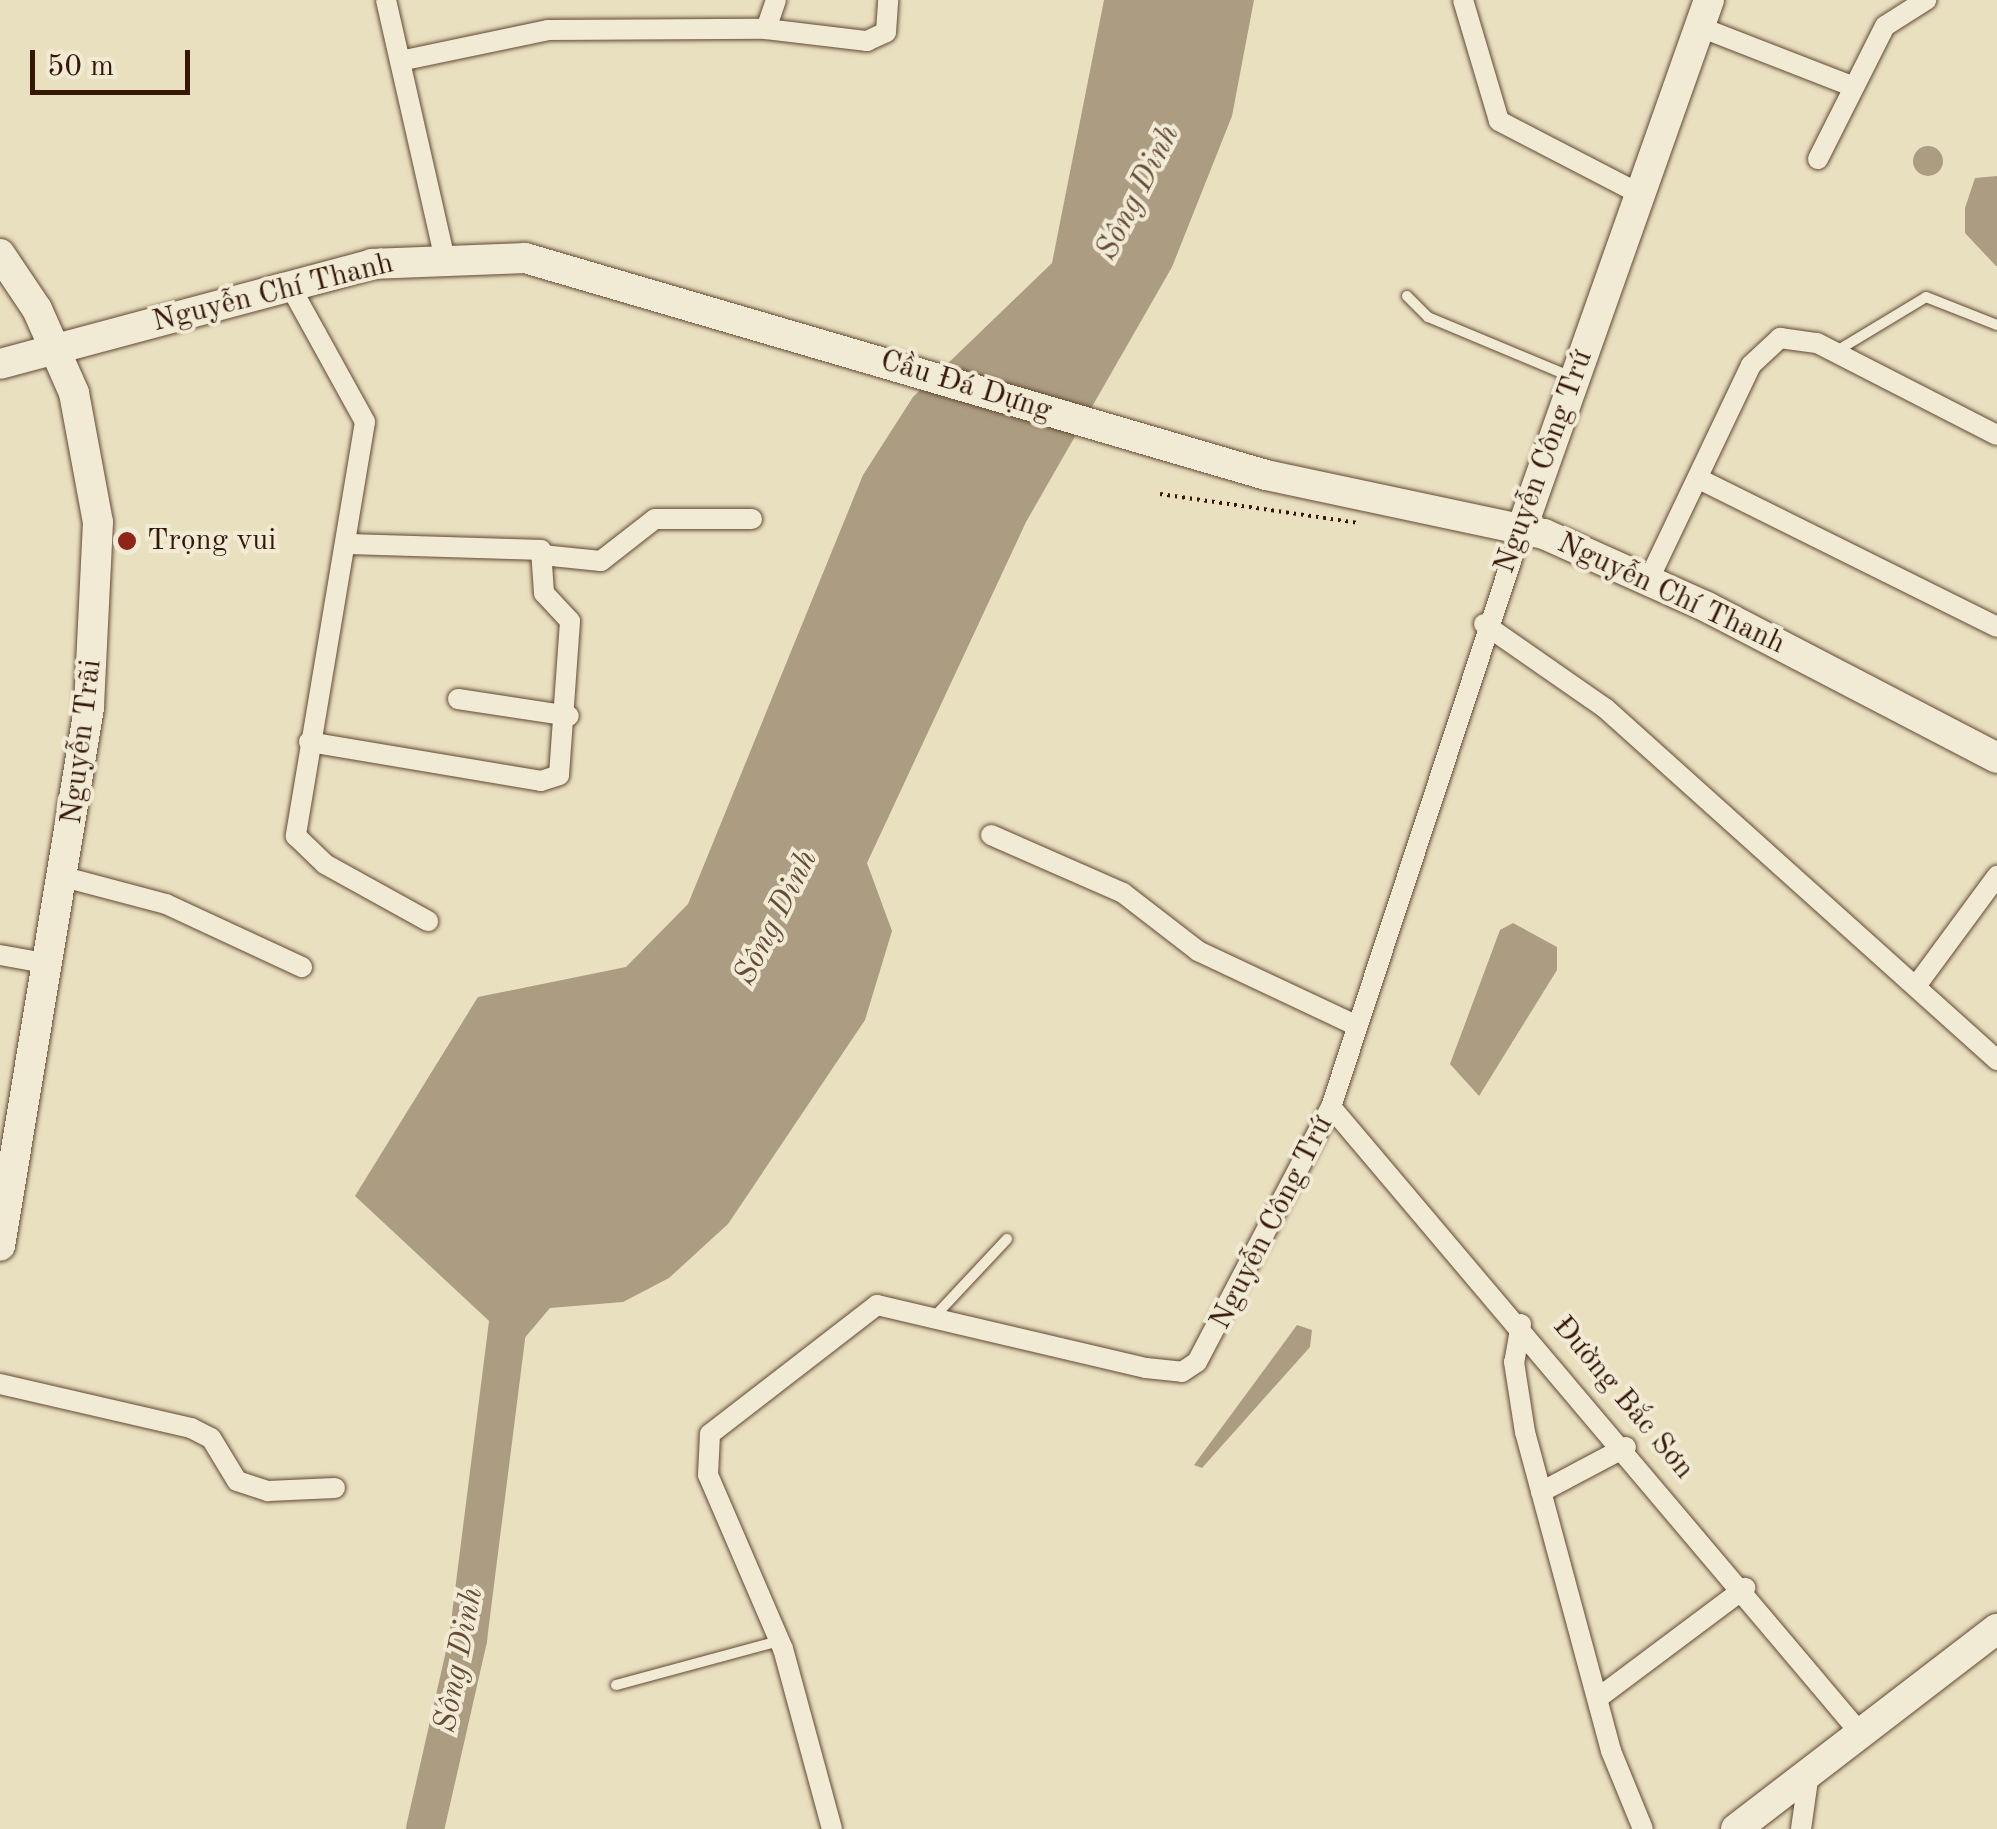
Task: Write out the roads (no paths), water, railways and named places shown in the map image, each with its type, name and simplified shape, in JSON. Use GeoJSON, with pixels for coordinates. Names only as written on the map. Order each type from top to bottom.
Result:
{"type":"FeatureCollection","features":[{"type":"Feature","properties":{"kind":"main road","name":"Nguyễn Công Trứ"},"geometry":{"type":"LineString","coordinates":[[1522,528],[1638,193],[1705,14]]}},
{"type":"Feature","properties":{"kind":"main road","name":"Nguyễn Trãi"},"geometry":{"type":"LineString","coordinates":[[0,254],[57,349],[88,438],[98,522],[90,690],[64,877],[46,963],[0,1246]]}},
{"type":"Feature","properties":{"kind":"main road","name":"Nguyễn Chí Thanh"},"geometry":{"type":"LineString","coordinates":[[0,364],[290,286],[444,255],[526,258],[665,296]]}},
{"type":"Feature","properties":{"kind":"main road","name":"Cầu Đá Dựng"},"geometry":{"type":"LineString","coordinates":[[665,296],[1266,475]]}},
{"type":"Feature","properties":{"kind":"main road","name":"Nguyễn Chí Thanh"},"geometry":{"type":"LineString","coordinates":[[1266,475],[1401,517],[1522,528],[1649,579],[1997,758]]}},
{"type":"Feature","properties":{"kind":"main road"},"geometry":{"type":"LineString","coordinates":[[1736,1829],[1997,1629]]}},
{"type":"Feature","properties":{"kind":"street"},"geometry":{"type":"LineString","coordinates":[[386,0],[444,255]]}},
{"type":"Feature","properties":{"kind":"street"},"geometry":{"type":"LineString","coordinates":[[766,29],[776,0]]}},
{"type":"Feature","properties":{"kind":"street"},"geometry":{"type":"LineString","coordinates":[[400,60],[512,33],[766,29],[878,39],[888,0]]}},
{"type":"Feature","properties":{"kind":"street"},"geometry":{"type":"LineString","coordinates":[[1463,0],[1499,121],[1638,193]]}},
{"type":"Feature","properties":{"kind":"street"},"geometry":{"type":"LineString","coordinates":[[1818,159],[1890,18],[1926,0]]}},
{"type":"Feature","properties":{"kind":"street"},"geometry":{"type":"LineString","coordinates":[[1705,14],[1854,87]]}},
{"type":"Feature","properties":{"kind":"street"},"geometry":{"type":"LineString","coordinates":[[290,286],[362,407],[350,544],[295,813],[300,844],[428,921]]}},
{"type":"Feature","properties":{"kind":"street"},"geometry":{"type":"LineString","coordinates":[[1649,579],[1762,351],[1789,336],[1835,352],[1997,436]]}},
{"type":"Feature","properties":{"kind":"street"},"geometry":{"type":"LineString","coordinates":[[1699,479],[1997,627]]}},
{"type":"Feature","properties":{"kind":"street"},"geometry":{"type":"LineString","coordinates":[[350,544],[530,545],[542,555],[601,561],[655,520],[752,518]]}},
{"type":"Feature","properties":{"kind":"street","name":"Nguyễn Công Trứ"},"geometry":{"type":"LineString","coordinates":[[832,1829],[780,1641],[708,1476],[710,1434],[865,1308],[934,1318],[1146,1368],[1190,1368],[1224,1323],[1331,1107],[1484,624],[1522,528]]}},
{"type":"Feature","properties":{"kind":"street"},"geometry":{"type":"LineString","coordinates":[[309,742],[549,782],[559,775],[569,716],[570,621],[544,593],[542,555]]}},
{"type":"Feature","properties":{"kind":"street"},"geometry":{"type":"LineString","coordinates":[[1484,624],[1566,676],[1997,1060]]}},
{"type":"Feature","properties":{"kind":"street"},"geometry":{"type":"LineString","coordinates":[[458,699],[569,716]]}},
{"type":"Feature","properties":{"kind":"street"},"geometry":{"type":"LineString","coordinates":[[991,835],[1123,892],[1198,951],[1355,1025]]}},
{"type":"Feature","properties":{"kind":"street"},"geometry":{"type":"LineString","coordinates":[[1916,986],[1997,876]]}},
{"type":"Feature","properties":{"kind":"street"},"geometry":{"type":"LineString","coordinates":[[64,877],[166,904],[302,967]]}},
{"type":"Feature","properties":{"kind":"street"},"geometry":{"type":"LineString","coordinates":[[0,955],[46,963]]}},
{"type":"Feature","properties":{"kind":"street","name":"Đường Bắc Sơn"},"geometry":{"type":"LineString","coordinates":[[1331,1107],[1626,1448],[1861,1734]]}},
{"type":"Feature","properties":{"kind":"street"},"geometry":{"type":"LineString","coordinates":[[1521,1324],[1518,1399],[1598,1698],[1643,1829]]}},
{"type":"Feature","properties":{"kind":"street"},"geometry":{"type":"LineString","coordinates":[[0,1384],[191,1428],[211,1438],[237,1481],[252,1486],[335,1488]]}},
{"type":"Feature","properties":{"kind":"street"},"geometry":{"type":"LineString","coordinates":[[1541,1492],[1626,1448]]}},
{"type":"Feature","properties":{"kind":"street"},"geometry":{"type":"LineString","coordinates":[[1598,1698],[1744,1588]]}},
{"type":"Feature","properties":{"kind":"street"},"geometry":{"type":"LineString","coordinates":[[1800,1829],[1810,1773]]}},
{"type":"Feature","properties":{"kind":"lane"},"geometry":{"type":"LineString","coordinates":[[1407,296],[1428,317],[1575,378]]}},
{"type":"Feature","properties":{"kind":"lane"},"geometry":{"type":"LineString","coordinates":[[1835,352],[1926,298],[1997,325]]}},
{"type":"Feature","properties":{"kind":"lane"},"geometry":{"type":"LineString","coordinates":[[934,1318],[1007,1240]]}},
{"type":"Feature","properties":{"kind":"lane"},"geometry":{"type":"LineString","coordinates":[[616,1686],[780,1641]]}},
{"type":"Feature","properties":{"kind":"water"},"geometry":{"type":"Polygon","coordinates":[[[1104,0],[1254,0],[1232,116],[1172,267],[1026,522],[867,863],[892,931],[865,1020],[728,1224],[669,1278],[623,1302],[550,1308],[517,1347],[355,1196],[478,997],[626,967],[688,904],[863,475],[913,397],[1052,263],[1104,0]]]}},
{"type":"Feature","properties":{"kind":"water"},"geometry":{"type":"Polygon","coordinates":[[[1928,146],[1939,150],[1943,161],[1939,172],[1928,176],[1917,172],[1913,161],[1917,150],[1928,146]]]}},
{"type":"Feature","properties":{"kind":"water"},"geometry":{"type":"Polygon","coordinates":[[[1997,176],[1996,266],[1965,233],[1965,208],[1975,178],[1997,176]]]}},
{"type":"Feature","properties":{"kind":"water"},"geometry":{"type":"Polygon","coordinates":[[[1513,923],[1557,947],[1557,970],[1479,1096],[1450,1064],[1500,930],[1513,923]]]}},
{"type":"Feature","properties":{"kind":"water"},"geometry":{"type":"Polygon","coordinates":[[[1297,1325],[1312,1330],[1310,1347],[1202,1468],[1194,1465],[1297,1325]]]}},
{"type":"Feature","properties":{"kind":"waterway","name":"Sông Dinh"},"geometry":{"type":"LineString","coordinates":[[425,1829],[468,1639],[512,1289]]}},
{"type":"Feature","properties":{"kind":"place","name":"Trọng vui"},"geometry":{"type":"Point","coordinates":[127,541]}}]}
